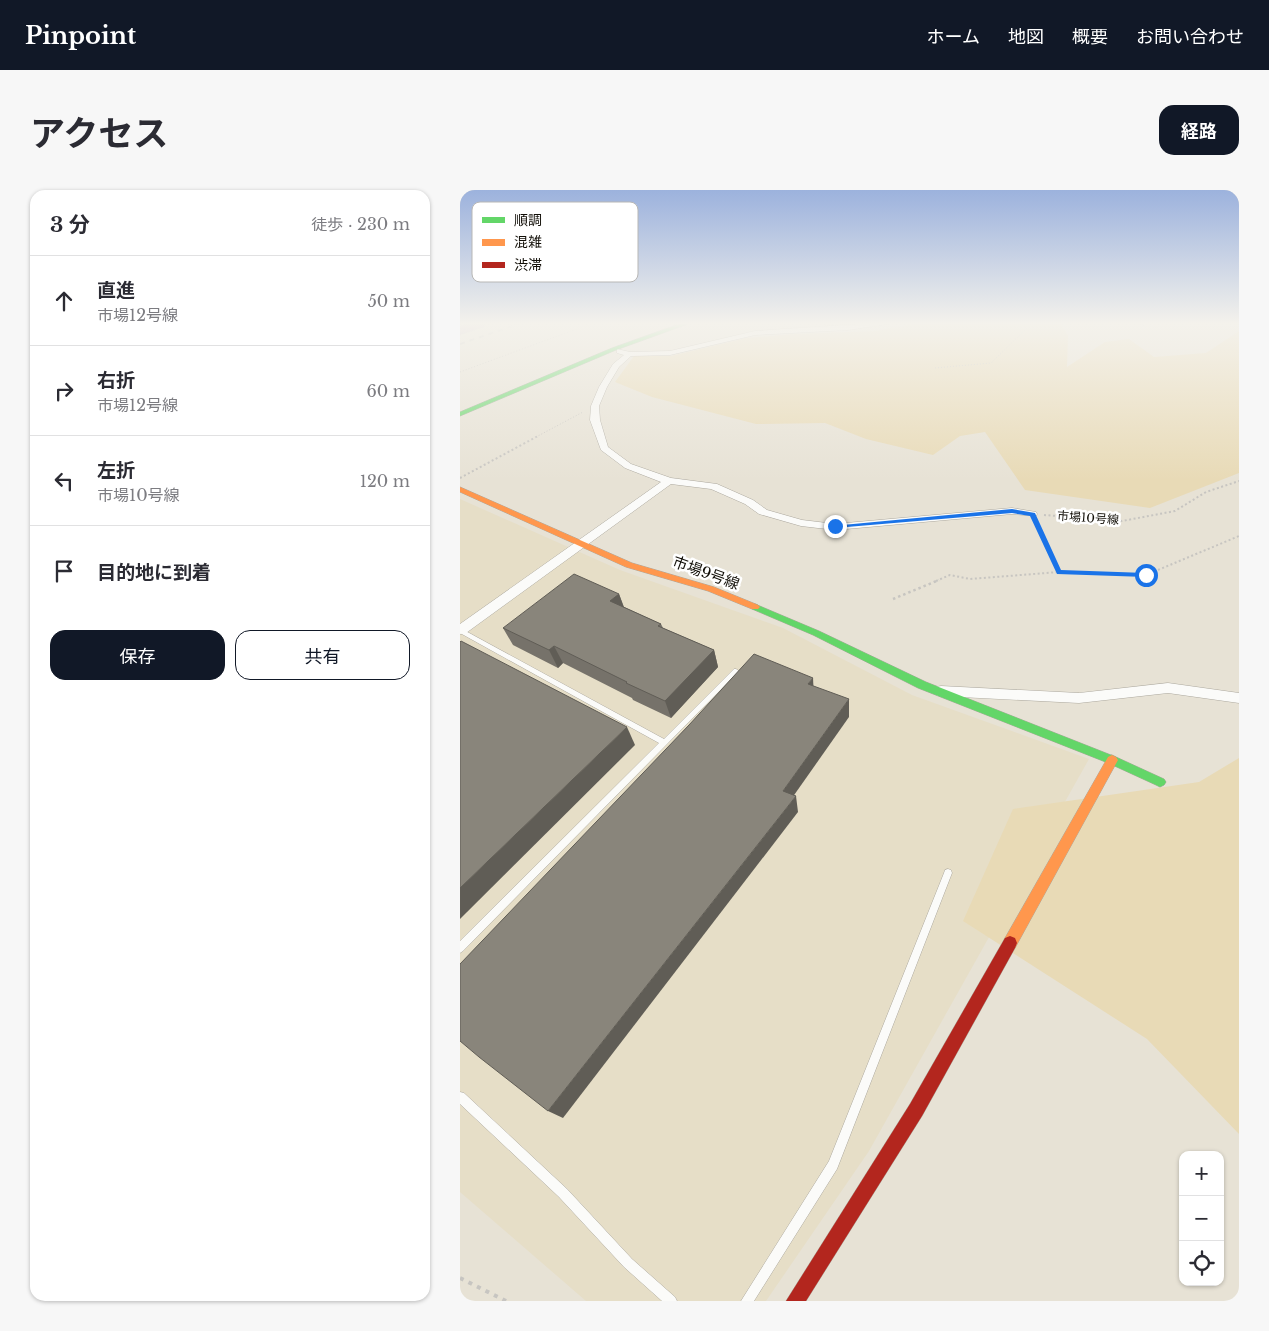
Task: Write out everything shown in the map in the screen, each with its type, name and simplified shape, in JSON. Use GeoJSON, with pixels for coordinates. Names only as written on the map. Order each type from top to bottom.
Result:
{"type":"FeatureCollection","features":[{"type":"Feature","properties":{"kind":"main road"},"geometry":{"type":"LineString","coordinates":[[460,408],[541,376]]}},
{"type":"Feature","properties":{"kind":"main road"},"geometry":{"type":"LineString","coordinates":[[460,414],[550,376]]}},
{"type":"Feature","properties":{"kind":"main road","name":"市場9号線"},"geometry":{"type":"LineString","coordinates":[[460,489],[582,542],[629,565],[711,589],[790,622],[922,685],[1112,760],[1160,782]]}},
{"type":"Feature","properties":{"kind":"main road"},"geometry":{"type":"LineString","coordinates":[[795,1301],[916,1110],[1112,760]]}},
{"type":"Feature","properties":{"kind":"street"},"geometry":{"type":"LineString","coordinates":[[609,376],[602,386],[595,406],[595,420],[604,448],[628,466],[669,481],[713,486],[749,502],[763,512],[809,524],[835,526],[1012,511],[1032,514]]}},
{"type":"Feature","properties":{"kind":"street"},"geometry":{"type":"LineString","coordinates":[[461,630],[669,481]]}},
{"type":"Feature","properties":{"kind":"street"},"geometry":{"type":"LineString","coordinates":[[941,691],[1079,698],[1168,688],[1239,698]]}},
{"type":"Feature","properties":{"kind":"lane"},"geometry":{"type":"LineString","coordinates":[[461,630],[663,742]]}},
{"type":"Feature","properties":{"kind":"lane"},"geometry":{"type":"LineString","coordinates":[[460,948],[736,670]]}},
{"type":"Feature","properties":{"kind":"lane"},"geometry":{"type":"LineString","coordinates":[[747,1301],[833,1165],[948,873]]}},
{"type":"Feature","properties":{"kind":"lane"},"geometry":{"type":"LineString","coordinates":[[460,1098],[563,1193],[628,1263],[671,1301]]}},
{"type":"Feature","properties":{"kind":"path"},"geometry":{"type":"LineString","coordinates":[[460,478],[595,406]]}},
{"type":"Feature","properties":{"kind":"path","name":"市場10号線"},"geometry":{"type":"LineString","coordinates":[[1032,514],[1122,521],[1175,511],[1206,492],[1239,481]]}},
{"type":"Feature","properties":{"kind":"path"},"geometry":{"type":"LineString","coordinates":[[1032,514],[1059,572]]}},
{"type":"Feature","properties":{"kind":"path"},"geometry":{"type":"LineString","coordinates":[[894,598],[950,575],[970,579],[1059,572],[1146,575],[1239,536]]}},
{"type":"Feature","properties":{"kind":"path"},"geometry":{"type":"LineString","coordinates":[[460,1278],[506,1301]]}},
{"type":"Feature","properties":{"kind":"shaded area"},"geometry":{"type":"Polygon","coordinates":[[[619,376],[1239,376],[1239,473],[1150,508],[1025,490],[985,432],[960,436],[933,455],[866,439],[825,423],[756,424],[652,397],[615,382],[619,376]]]}},
{"type":"Feature","properties":{"kind":"shaded area"},"geometry":{"type":"Polygon","coordinates":[[[460,499],[620,570],[783,628],[912,695],[1089,759],[869,1151],[766,1301],[586,1301],[460,1192],[460,499]]]}},
{"type":"Feature","properties":{"kind":"shaded area"},"geometry":{"type":"Polygon","coordinates":[[[1239,758],[1239,1134],[1147,1039],[963,921],[1013,809],[1199,782],[1239,758]]]}},
{"type":"Feature","properties":{"kind":"building"},"geometry":{"type":"Polygon","coordinates":[[[574,574],[619,594],[610,601],[661,624],[658,626],[714,650],[665,701],[554,646],[549,650],[503,628],[574,574]]]}},
{"type":"Feature","properties":{"kind":"building"},"geometry":{"type":"Polygon","coordinates":[[[460,642],[627,727],[460,888],[460,642]]]}},
{"type":"Feature","properties":{"kind":"building"},"geometry":{"type":"Polygon","coordinates":[[[754,654],[813,678],[808,684],[849,699],[783,791],[796,796],[548,1111],[460,1041],[460,964],[689,725],[754,654]]]}},
{"type":"Feature","properties":{"kind":"traffic: fast"},"geometry":{"type":"LineString","coordinates":[[460,414],[550,376]]}},
{"type":"Feature","properties":{"kind":"traffic: fast"},"geometry":{"type":"LineString","coordinates":[[755,607],[816,633],[922,685],[1112,760],[1160,782]]}},
{"type":"Feature","properties":{"kind":"traffic: slow"},"geometry":{"type":"LineString","coordinates":[[460,489],[629,565],[711,589],[755,607]]}},
{"type":"Feature","properties":{"kind":"traffic: slow"},"geometry":{"type":"LineString","coordinates":[[1010,943],[1112,760]]}},
{"type":"Feature","properties":{"kind":"traffic: jam"},"geometry":{"type":"LineString","coordinates":[[795,1301],[916,1110],[1010,943]]}},
{"type":"Feature","properties":{"kind":"route"},"geometry":{"type":"LineString","coordinates":[[835,526],[1012,511],[1032,514],[1059,572],[1146,575]]}}]}
